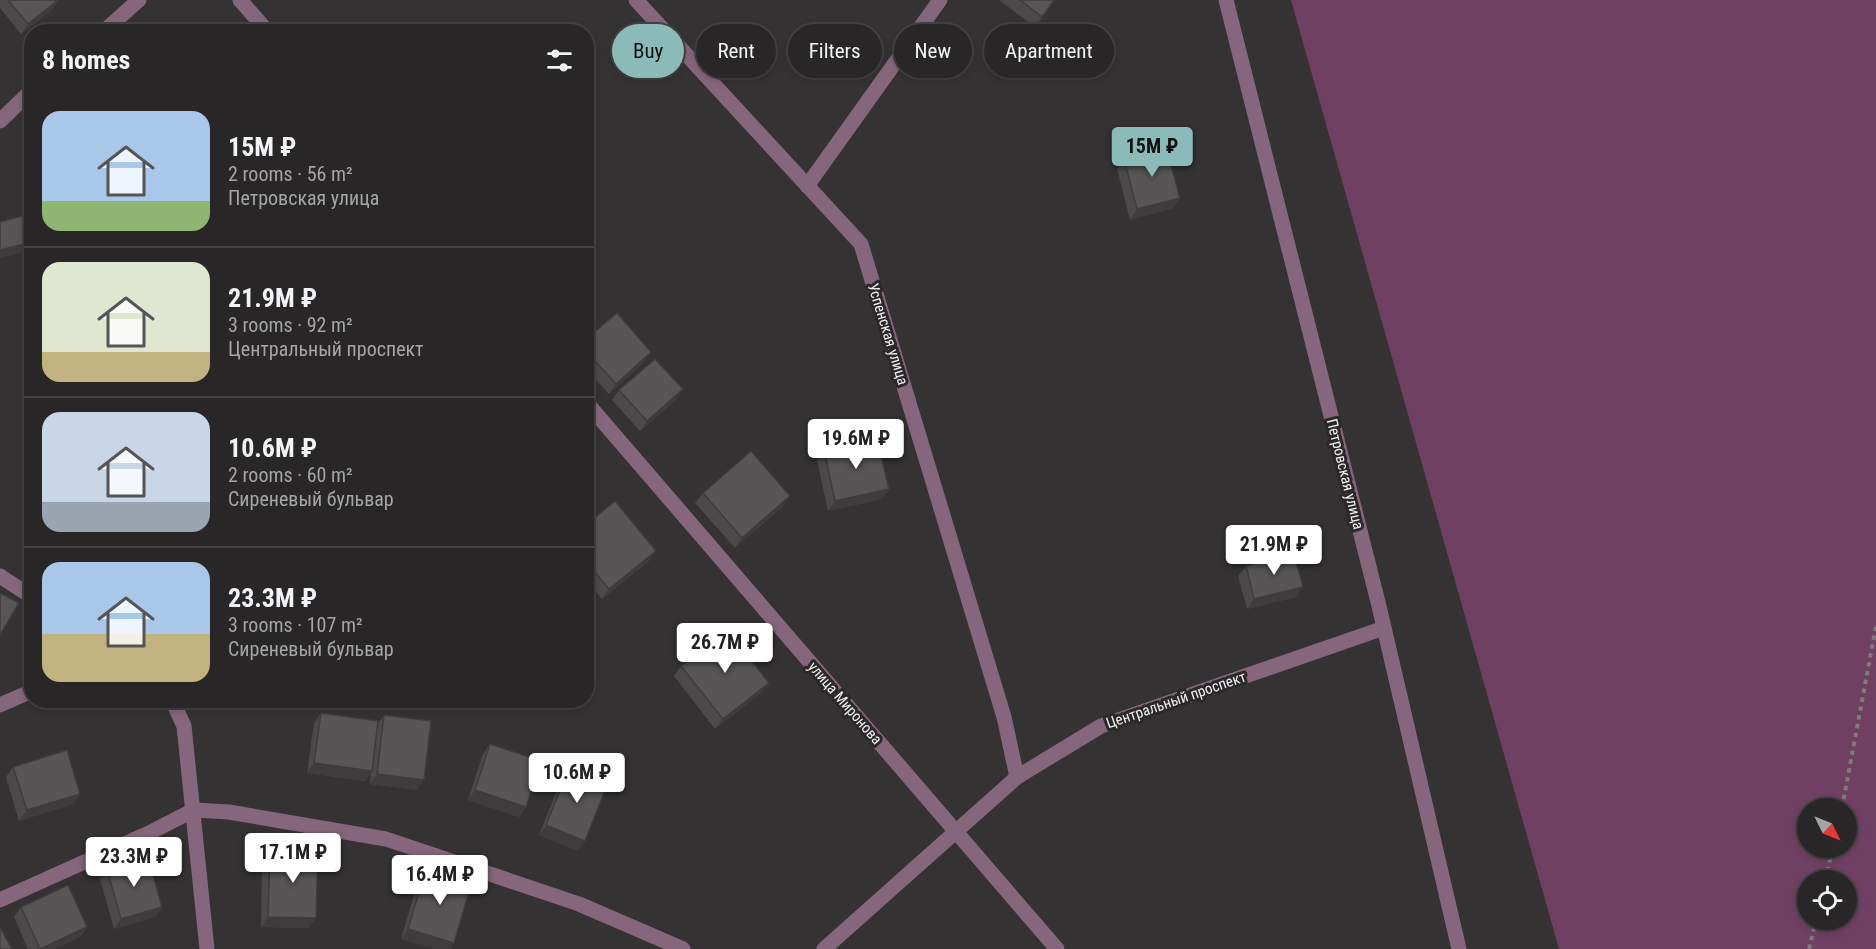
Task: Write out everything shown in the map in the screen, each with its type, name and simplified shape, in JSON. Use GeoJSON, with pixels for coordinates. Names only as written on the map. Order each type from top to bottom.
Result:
{"type":"FeatureCollection","features":[{"type":"Feature","properties":{"kind":"street"},"geometry":{"type":"LineString","coordinates":[[112,24],[139,0]]}},
{"type":"Feature","properties":{"kind":"street"},"geometry":{"type":"LineString","coordinates":[[240,0],[261,24]]}},
{"type":"Feature","properties":{"kind":"street","name":"Успенская улица"},"geometry":{"type":"LineString","coordinates":[[636,0],[861,244],[1004,717],[1017,777]]}},
{"type":"Feature","properties":{"kind":"street"},"geometry":{"type":"LineString","coordinates":[[807,186],[940,0]]}},
{"type":"Feature","properties":{"kind":"street","name":"Петровская улица"},"geometry":{"type":"LineString","coordinates":[[1226,0],[1384,628],[1459,949]]}},
{"type":"Feature","properties":{"kind":"street"},"geometry":{"type":"LineString","coordinates":[[0,121],[24,98]]}},
{"type":"Feature","properties":{"kind":"street","name":"улица Миронова"},"geometry":{"type":"LineString","coordinates":[[594,411],[1057,949]]}},
{"type":"Feature","properties":{"kind":"street"},"geometry":{"type":"LineString","coordinates":[[0,576],[24,592]]}},
{"type":"Feature","properties":{"kind":"street","name":"Центральный проспект"},"geometry":{"type":"LineString","coordinates":[[824,949],[1017,777],[1101,726],[1384,628]]}},
{"type":"Feature","properties":{"kind":"street"},"geometry":{"type":"LineString","coordinates":[[0,705],[24,694]]}},
{"type":"Feature","properties":{"kind":"street"},"geometry":{"type":"LineString","coordinates":[[176,708],[184,726],[207,949]]}},
{"type":"Feature","properties":{"kind":"street"},"geometry":{"type":"LineString","coordinates":[[0,900],[151,832],[194,810],[229,812],[386,839],[579,904],[683,949]]}},
{"type":"Feature","properties":{"kind":"path"},"geometry":{"type":"LineString","coordinates":[[1844,798],[1876,626]]}},
{"type":"Feature","properties":{"kind":"path"},"geometry":{"type":"LineString","coordinates":[[1809,949],[1814,930]]}},
{"type":"Feature","properties":{"kind":"shaded area"},"geometry":{"type":"Polygon","coordinates":[[[1291,0],[1876,0],[1876,949],[1559,949],[1291,0]]]}},
{"type":"Feature","properties":{"kind":"building"},"geometry":{"type":"Polygon","coordinates":[[[8,0],[58,0],[28,24],[8,0]]]}},
{"type":"Feature","properties":{"kind":"building"},"geometry":{"type":"Polygon","coordinates":[[[1020,0],[1054,0],[1042,17],[1020,0]]]}},
{"type":"Feature","properties":{"kind":"building"},"geometry":{"type":"Polygon","coordinates":[[[1166,147],[1180,198],[1137,209],[1124,159],[1166,147]]]}},
{"type":"Feature","properties":{"kind":"building"},"geometry":{"type":"Polygon","coordinates":[[[24,215],[24,244],[0,250],[0,222],[24,215]]]}},
{"type":"Feature","properties":{"kind":"building"},"geometry":{"type":"Polygon","coordinates":[[[617,313],[651,352],[616,384],[594,360],[594,332],[617,313]]]}},
{"type":"Feature","properties":{"kind":"building"},"geometry":{"type":"Polygon","coordinates":[[[655,359],[683,389],[647,421],[619,390],[655,359]]]}},
{"type":"Feature","properties":{"kind":"building"},"geometry":{"type":"Polygon","coordinates":[[[877,438],[889,489],[835,501],[824,450],[877,438]]]}},
{"type":"Feature","properties":{"kind":"building"},"geometry":{"type":"Polygon","coordinates":[[[751,451],[790,496],[742,538],[703,493],[751,451]]]}},
{"type":"Feature","properties":{"kind":"building"},"geometry":{"type":"Polygon","coordinates":[[[615,501],[656,551],[609,589],[594,571],[594,518],[615,501]]]}},
{"type":"Feature","properties":{"kind":"building"},"geometry":{"type":"Polygon","coordinates":[[[1294,553],[1303,587],[1254,599],[1246,566],[1294,553]]]}},
{"type":"Feature","properties":{"kind":"building"},"geometry":{"type":"Polygon","coordinates":[[[0,593],[19,603],[0,635],[0,593]]]}},
{"type":"Feature","properties":{"kind":"building"},"geometry":{"type":"Polygon","coordinates":[[[728,630],[769,683],[723,719],[681,666],[728,630]]]}},
{"type":"Feature","properties":{"kind":"building"},"geometry":{"type":"Polygon","coordinates":[[[321,713],[378,721],[372,771],[314,763],[321,713]]]}},
{"type":"Feature","properties":{"kind":"building"},"geometry":{"type":"Polygon","coordinates":[[[384,715],[431,721],[424,780],[377,774],[384,715]]]}},
{"type":"Feature","properties":{"kind":"building"},"geometry":{"type":"Polygon","coordinates":[[[490,744],[541,761],[526,807],[475,790],[490,744]]]}},
{"type":"Feature","properties":{"kind":"building"},"geometry":{"type":"Polygon","coordinates":[[[67,750],[80,794],[27,810],[13,767],[67,750]]]}},
{"type":"Feature","properties":{"kind":"building"},"geometry":{"type":"Polygon","coordinates":[[[569,768],[608,783],[585,841],[546,825],[569,768]]]}},
{"type":"Feature","properties":{"kind":"building"},"geometry":{"type":"Polygon","coordinates":[[[270,850],[318,851],[316,918],[268,917],[270,850]]]}},
{"type":"Feature","properties":{"kind":"building"},"geometry":{"type":"Polygon","coordinates":[[[148,857],[162,907],[121,919],[107,869],[148,857]]]}},
{"type":"Feature","properties":{"kind":"building"},"geometry":{"type":"Polygon","coordinates":[[[426,868],[472,882],[454,943],[408,929],[426,868]]]}},
{"type":"Feature","properties":{"kind":"building"},"geometry":{"type":"Polygon","coordinates":[[[68,885],[87,927],[40,949],[21,907],[68,885]]]}},
{"type":"Feature","properties":{"kind":"building"},"geometry":{"type":"Polygon","coordinates":[[[0,927],[12,949],[0,949],[0,927]]]}}]}
